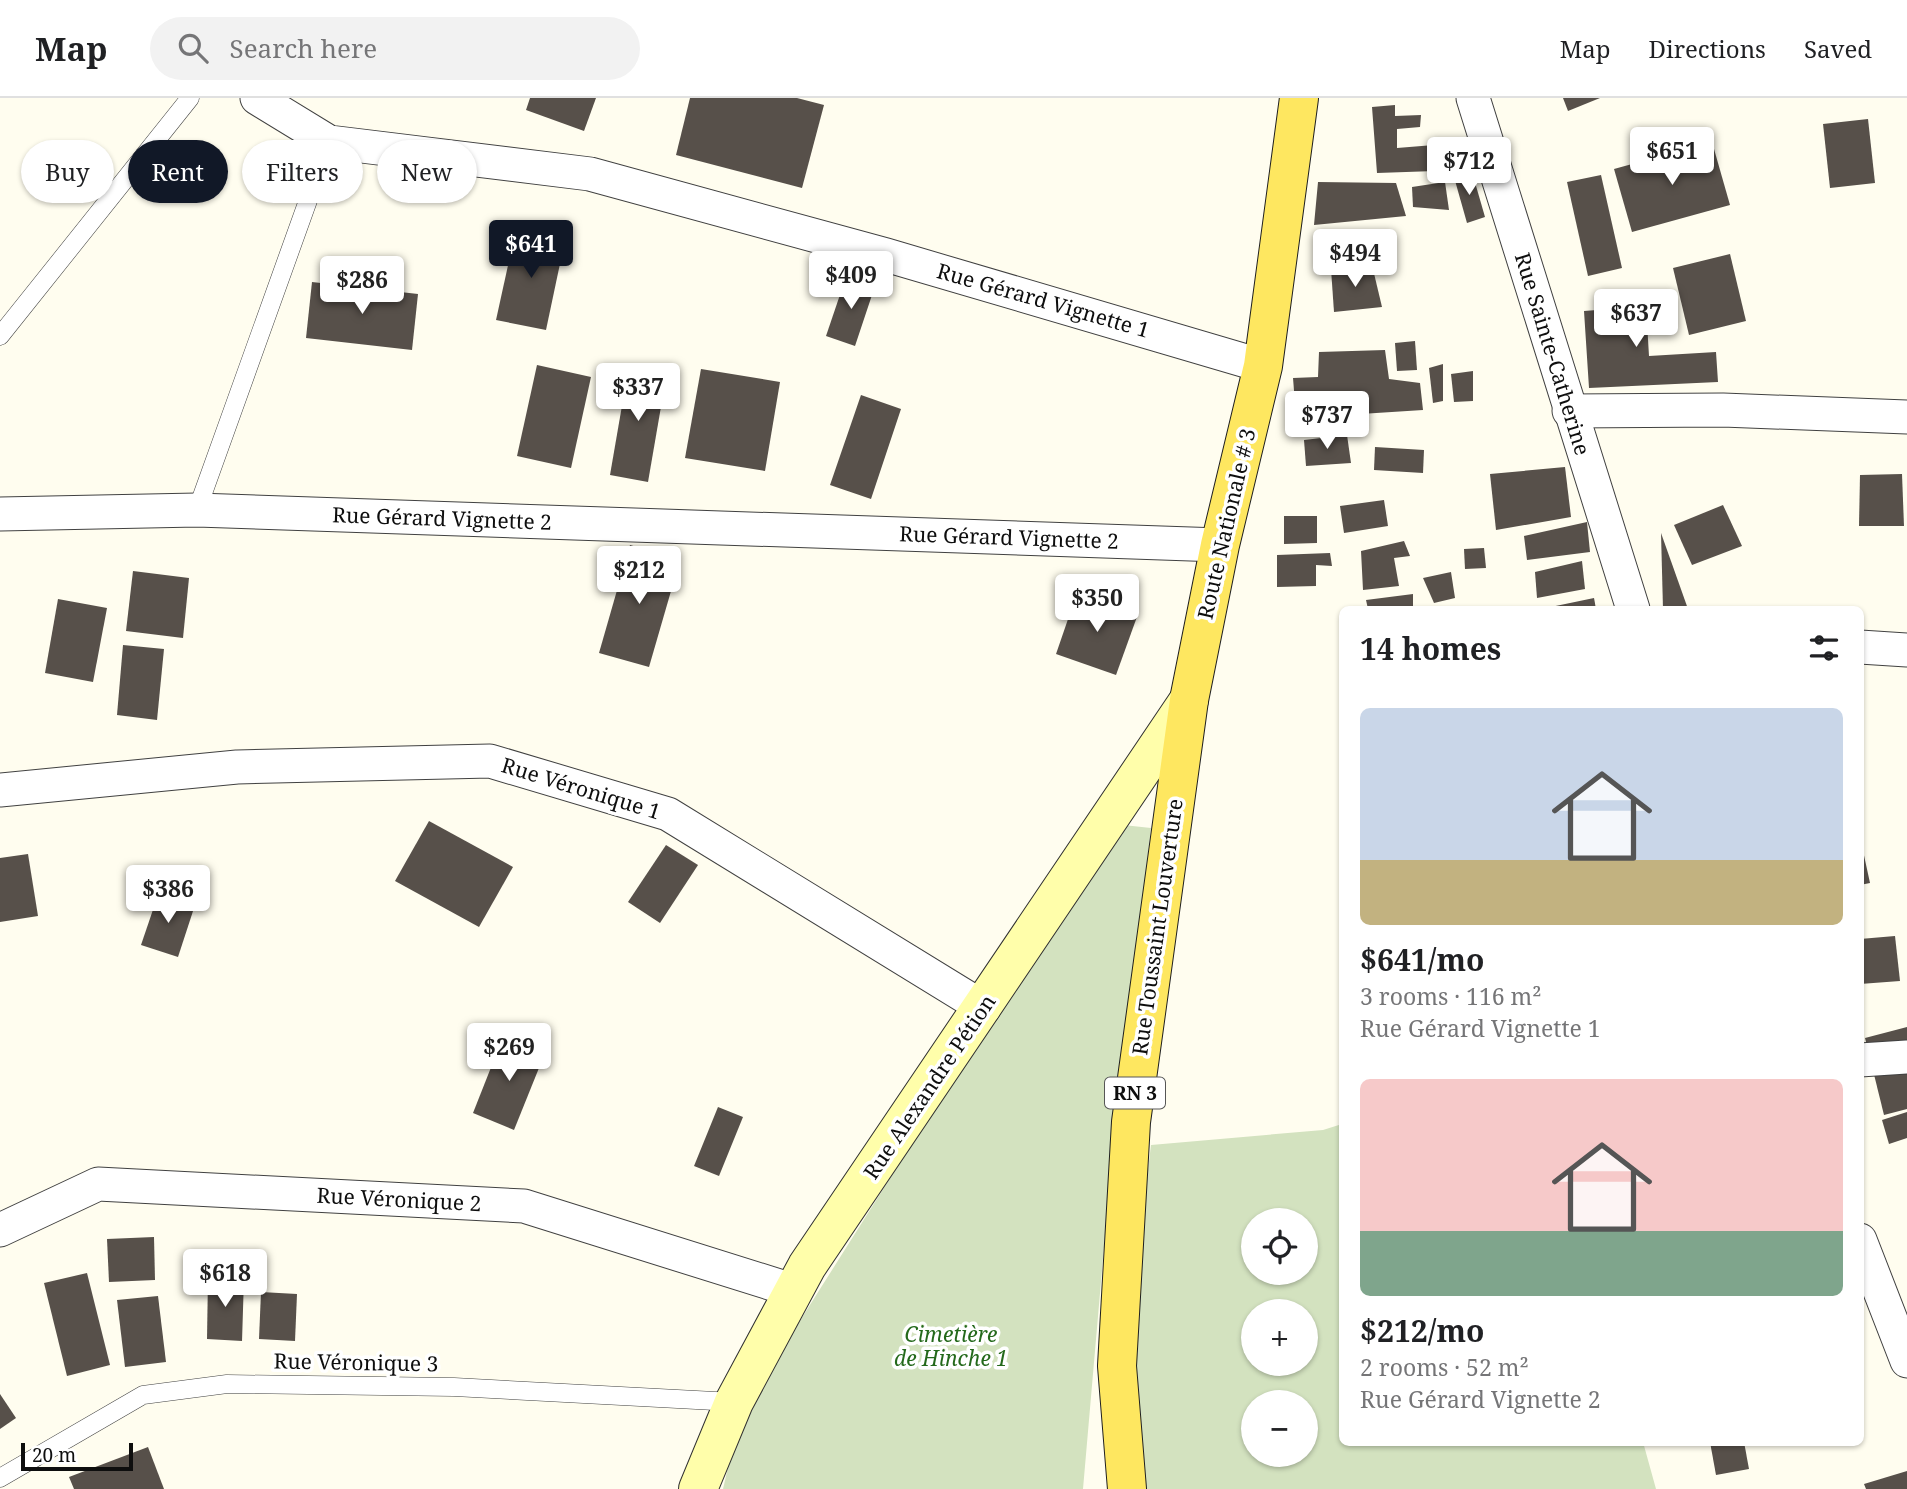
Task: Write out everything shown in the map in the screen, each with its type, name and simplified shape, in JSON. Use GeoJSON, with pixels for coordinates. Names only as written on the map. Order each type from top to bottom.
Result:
{"type":"FeatureCollection","features":[{"type":"Feature","properties":{"kind":"main road","name":"Route Nationale # 3"},"geometry":{"type":"LineString","coordinates":[[1189,700],[1220,545],[1263,366],[1299,98]]}},
{"type":"Feature","properties":{"kind":"main road","name":"Rue Toussaint Louverture"},"geometry":{"type":"LineString","coordinates":[[1127,1489],[1117,1366],[1130,1122],[1189,700]]}},
{"type":"Feature","properties":{"kind":"street","name":"Rue Gérard Vignette 1"},"geometry":{"type":"LineString","coordinates":[[257,98],[326,140]]}},
{"type":"Feature","properties":{"kind":"street","name":"Rue Sainte-Catherine"},"geometry":{"type":"LineString","coordinates":[[1473,98],[1632,606]]}},
{"type":"Feature","properties":{"kind":"street","name":"Rue Gérard Vignette 1"},"geometry":{"type":"LineString","coordinates":[[363,146],[590,174],[886,255],[1263,366]]}},
{"type":"Feature","properties":{"kind":"street"},"geometry":{"type":"LineString","coordinates":[[1569,411],[1723,410],[1907,417]]}},
{"type":"Feature","properties":{"kind":"street","name":"Rue Gérard Vignette 2"},"geometry":{"type":"LineString","coordinates":[[0,514],[197,510],[1220,545]]}},
{"type":"Feature","properties":{"kind":"street"},"geometry":{"type":"LineString","coordinates":[[1864,647],[1907,650]]}},
{"type":"Feature","properties":{"kind":"street","name":"Rue Alexandre Pétion"},"geometry":{"type":"LineString","coordinates":[[698,1489],[734,1402],[807,1266],[984,1008],[1189,700]]}},
{"type":"Feature","properties":{"kind":"street","name":"Rue Véronique 1"},"geometry":{"type":"LineString","coordinates":[[0,790],[237,767],[490,761],[668,814],[984,1008]]}},
{"type":"Feature","properties":{"kind":"street"},"geometry":{"type":"LineString","coordinates":[[1864,1060],[1907,1058]]}},
{"type":"Feature","properties":{"kind":"street","name":"Rue Véronique 2"},"geometry":{"type":"LineString","coordinates":[[0,1230],[98,1184],[524,1206],[795,1291]]}},
{"type":"Feature","properties":{"kind":"street"},"geometry":{"type":"LineString","coordinates":[[1864,1250],[1907,1361]]}},
{"type":"Feature","properties":{"kind":"lane"},"geometry":{"type":"LineString","coordinates":[[0,336],[190,98]]}},
{"type":"Feature","properties":{"kind":"lane"},"geometry":{"type":"LineString","coordinates":[[197,510],[307,203]]}},
{"type":"Feature","properties":{"kind":"lane","name":"Rue Véronique 3"},"geometry":{"type":"LineString","coordinates":[[0,1478],[143,1395],[227,1384],[454,1387],[734,1402]]}},
{"type":"Feature","properties":{"kind":"green space","name":"Cimetière de Hinche 1"},"geometry":{"type":"Polygon","coordinates":[[[1114,824],[1151,828],[1112,1155],[1083,1489],[723,1489],[736,1433],[753,1395],[1114,824]]]}},
{"type":"Feature","properties":{"kind":"green space"},"geometry":{"type":"Polygon","coordinates":[[[1339,1125],[1339,1446],[1644,1446],[1656,1489],[1125,1489],[1116,1434],[1151,1145],[1323,1130],[1339,1125]]]}},
{"type":"Feature","properties":{"kind":"building"},"geometry":{"type":"Polygon","coordinates":[[[530,98],[596,98],[584,131],[526,110],[530,98]]]}},
{"type":"Feature","properties":{"kind":"building"},"geometry":{"type":"Polygon","coordinates":[[[690,98],[797,98],[824,105],[802,188],[676,155],[690,98]]]}},
{"type":"Feature","properties":{"kind":"building"},"geometry":{"type":"Polygon","coordinates":[[[1563,98],[1600,98],[1568,111],[1563,98]]]}},
{"type":"Feature","properties":{"kind":"building"},"geometry":{"type":"Polygon","coordinates":[[[1395,105],[1395,116],[1421,115],[1420,127],[1397,129],[1397,148],[1434,145],[1435,171],[1377,173],[1372,107],[1395,105]]]}},
{"type":"Feature","properties":{"kind":"building"},"geometry":{"type":"Polygon","coordinates":[[[1868,119],[1875,183],[1830,188],[1823,124],[1868,119]]]}},
{"type":"Feature","properties":{"kind":"building"},"geometry":{"type":"Polygon","coordinates":[[[1712,142],[1730,205],[1632,232],[1614,169],[1712,142]]]}},
{"type":"Feature","properties":{"kind":"building"},"geometry":{"type":"Polygon","coordinates":[[[1472,172],[1485,217],[1467,223],[1454,177],[1472,172]]]}},
{"type":"Feature","properties":{"kind":"building"},"geometry":{"type":"Polygon","coordinates":[[[1601,175],[1622,268],[1588,276],[1567,182],[1601,175]]]}},
{"type":"Feature","properties":{"kind":"building"},"geometry":{"type":"Polygon","coordinates":[[[1318,182],[1396,183],[1406,216],[1314,225],[1318,182]]]}},
{"type":"Feature","properties":{"kind":"building"},"geometry":{"type":"Polygon","coordinates":[[[1445,182],[1449,210],[1413,207],[1412,187],[1445,182]]]}},
{"type":"Feature","properties":{"kind":"building"},"geometry":{"type":"Polygon","coordinates":[[[516,229],[565,240],[546,330],[496,320],[516,229]]]}},
{"type":"Feature","properties":{"kind":"building"},"geometry":{"type":"Polygon","coordinates":[[[1730,254],[1746,321],[1689,335],[1673,268],[1730,254]]]}},
{"type":"Feature","properties":{"kind":"building"},"geometry":{"type":"Polygon","coordinates":[[[1372,265],[1382,307],[1334,312],[1331,269],[1372,265]]]}},
{"type":"Feature","properties":{"kind":"building"},"geometry":{"type":"Polygon","coordinates":[[[846,277],[875,286],[855,346],[826,336],[846,277]]]}},
{"type":"Feature","properties":{"kind":"building"},"geometry":{"type":"Polygon","coordinates":[[[312,282],[418,294],[412,350],[306,338],[312,282]]]}},
{"type":"Feature","properties":{"kind":"building"},"geometry":{"type":"Polygon","coordinates":[[[1645,289],[1649,356],[1716,352],[1718,382],[1589,388],[1584,311],[1610,309],[1609,291],[1645,289]]]}},
{"type":"Feature","properties":{"kind":"building"},"geometry":{"type":"Polygon","coordinates":[[[1415,341],[1417,370],[1397,371],[1395,343],[1415,341]]]}},
{"type":"Feature","properties":{"kind":"building"},"geometry":{"type":"Polygon","coordinates":[[[1385,350],[1389,379],[1420,383],[1423,410],[1345,415],[1346,424],[1297,428],[1293,378],[1318,377],[1319,352],[1385,350]]]}},
{"type":"Feature","properties":{"kind":"building"},"geometry":{"type":"Polygon","coordinates":[[[1443,364],[1443,401],[1433,403],[1429,368],[1443,364]]]}},
{"type":"Feature","properties":{"kind":"building"},"geometry":{"type":"Polygon","coordinates":[[[537,365],[591,377],[571,468],[517,456],[537,365]]]}},
{"type":"Feature","properties":{"kind":"building"},"geometry":{"type":"Polygon","coordinates":[[[629,365],[667,372],[648,482],[610,475],[629,365]]]}},
{"type":"Feature","properties":{"kind":"building"},"geometry":{"type":"Polygon","coordinates":[[[701,369],[780,382],[765,471],[685,458],[701,369]]]}},
{"type":"Feature","properties":{"kind":"building"},"geometry":{"type":"Polygon","coordinates":[[[1473,371],[1473,401],[1454,402],[1451,374],[1473,371]]]}},
{"type":"Feature","properties":{"kind":"building"},"geometry":{"type":"Polygon","coordinates":[[[861,395],[901,409],[871,499],[830,485],[861,395]]]}},
{"type":"Feature","properties":{"kind":"building"},"geometry":{"type":"Polygon","coordinates":[[[1347,435],[1351,463],[1306,466],[1304,440],[1347,435]]]}},
{"type":"Feature","properties":{"kind":"building"},"geometry":{"type":"Polygon","coordinates":[[[1375,447],[1424,450],[1423,473],[1374,470],[1375,447]]]}},
{"type":"Feature","properties":{"kind":"building"},"geometry":{"type":"Polygon","coordinates":[[[1565,467],[1571,517],[1496,530],[1490,474],[1565,467]]]}},
{"type":"Feature","properties":{"kind":"building"},"geometry":{"type":"Polygon","coordinates":[[[1902,474],[1904,526],[1859,526],[1860,475],[1902,474]]]}},
{"type":"Feature","properties":{"kind":"building"},"geometry":{"type":"Polygon","coordinates":[[[1384,500],[1388,526],[1344,533],[1340,506],[1384,500]]]}},
{"type":"Feature","properties":{"kind":"building"},"geometry":{"type":"Polygon","coordinates":[[[1723,505],[1742,546],[1692,565],[1674,525],[1723,505]]]}},
{"type":"Feature","properties":{"kind":"building"},"geometry":{"type":"Polygon","coordinates":[[[1284,516],[1317,516],[1317,543],[1284,544],[1284,516]]]}},
{"type":"Feature","properties":{"kind":"building"},"geometry":{"type":"Polygon","coordinates":[[[1587,522],[1590,552],[1527,560],[1524,536],[1587,522]]]}},
{"type":"Feature","properties":{"kind":"building"},"geometry":{"type":"Polygon","coordinates":[[[1661,533],[1687,606],[1663,606],[1661,533]]]}},
{"type":"Feature","properties":{"kind":"building"},"geometry":{"type":"Polygon","coordinates":[[[1404,541],[1410,556],[1394,558],[1399,586],[1363,590],[1361,551],[1404,541]]]}},
{"type":"Feature","properties":{"kind":"building"},"geometry":{"type":"Polygon","coordinates":[[[630,545],[680,560],[649,667],[599,653],[630,545]]]}},
{"type":"Feature","properties":{"kind":"building"},"geometry":{"type":"Polygon","coordinates":[[[1484,548],[1486,568],[1465,569],[1464,549],[1484,548]]]}},
{"type":"Feature","properties":{"kind":"building"},"geometry":{"type":"Polygon","coordinates":[[[1330,553],[1332,566],[1316,565],[1316,586],[1277,587],[1277,555],[1330,553]]]}},
{"type":"Feature","properties":{"kind":"building"},"geometry":{"type":"Polygon","coordinates":[[[1582,561],[1585,589],[1537,598],[1535,572],[1582,561]]]}},
{"type":"Feature","properties":{"kind":"building"},"geometry":{"type":"Polygon","coordinates":[[[133,571],[189,578],[183,638],[126,631],[133,571]]]}},
{"type":"Feature","properties":{"kind":"building"},"geometry":{"type":"Polygon","coordinates":[[[1451,572],[1455,598],[1434,603],[1423,578],[1451,572]]]}},
{"type":"Feature","properties":{"kind":"building"},"geometry":{"type":"Polygon","coordinates":[[[1077,593],[1138,614],[1116,675],[1056,654],[1077,593]]]}},
{"type":"Feature","properties":{"kind":"building"},"geometry":{"type":"Polygon","coordinates":[[[1413,594],[1413,606],[1367,606],[1366,600],[1413,594]]]}},
{"type":"Feature","properties":{"kind":"building"},"geometry":{"type":"Polygon","coordinates":[[[1594,598],[1595,606],[1556,606],[1594,598]]]}},
{"type":"Feature","properties":{"kind":"building"},"geometry":{"type":"Polygon","coordinates":[[[58,599],[107,608],[93,682],[45,673],[58,599]]]}},
{"type":"Feature","properties":{"kind":"building"},"geometry":{"type":"Polygon","coordinates":[[[123,645],[164,649],[157,720],[117,715],[123,645]]]}},
{"type":"Feature","properties":{"kind":"building"},"geometry":{"type":"Polygon","coordinates":[[[429,821],[513,867],[479,927],[395,881],[429,821]]]}},
{"type":"Feature","properties":{"kind":"building"},"geometry":{"type":"Polygon","coordinates":[[[666,845],[698,865],[660,923],[628,902],[666,845]]]}},
{"type":"Feature","properties":{"kind":"building"},"geometry":{"type":"Polygon","coordinates":[[[28,854],[38,916],[0,922],[0,858],[28,854]]]}},
{"type":"Feature","properties":{"kind":"building"},"geometry":{"type":"Polygon","coordinates":[[[1864,855],[1870,883],[1864,884],[1864,855]]]}},
{"type":"Feature","properties":{"kind":"building"},"geometry":{"type":"Polygon","coordinates":[[[159,892],[195,905],[178,957],[141,945],[159,892]]]}},
{"type":"Feature","properties":{"kind":"building"},"geometry":{"type":"Polygon","coordinates":[[[1895,936],[1900,981],[1864,984],[1864,939],[1895,936]]]}},
{"type":"Feature","properties":{"kind":"building"},"geometry":{"type":"Polygon","coordinates":[[[1907,1027],[1907,1109],[1884,1115],[1865,1038],[1907,1027]]]}},
{"type":"Feature","properties":{"kind":"building"},"geometry":{"type":"Polygon","coordinates":[[[503,1037],[545,1053],[514,1130],[473,1113],[503,1037]]]}},
{"type":"Feature","properties":{"kind":"building"},"geometry":{"type":"Polygon","coordinates":[[[718,1107],[743,1117],[719,1176],[694,1166],[718,1107]]]}},
{"type":"Feature","properties":{"kind":"building"},"geometry":{"type":"Polygon","coordinates":[[[1907,1112],[1907,1138],[1889,1144],[1882,1120],[1907,1112]]]}},
{"type":"Feature","properties":{"kind":"building"},"geometry":{"type":"Polygon","coordinates":[[[154,1237],[155,1280],[109,1282],[107,1239],[154,1237]]]}},
{"type":"Feature","properties":{"kind":"building"},"geometry":{"type":"Polygon","coordinates":[[[87,1273],[110,1365],[67,1376],[44,1283],[87,1273]]]}},
{"type":"Feature","properties":{"kind":"building"},"geometry":{"type":"Polygon","coordinates":[[[208,1277],[244,1278],[242,1341],[207,1339],[208,1277]]]}},
{"type":"Feature","properties":{"kind":"building"},"geometry":{"type":"Polygon","coordinates":[[[261,1292],[297,1294],[295,1341],[259,1339],[261,1292]]]}},
{"type":"Feature","properties":{"kind":"building"},"geometry":{"type":"Polygon","coordinates":[[[158,1296],[166,1362],[125,1367],[117,1300],[158,1296]]]}},
{"type":"Feature","properties":{"kind":"building"},"geometry":{"type":"Polygon","coordinates":[[[0,1394],[16,1418],[0,1429],[0,1394]]]}},
{"type":"Feature","properties":{"kind":"building"},"geometry":{"type":"Polygon","coordinates":[[[1711,1446],[1745,1446],[1749,1469],[1716,1475],[1711,1446]]]}},
{"type":"Feature","properties":{"kind":"building"},"geometry":{"type":"Polygon","coordinates":[[[148,1447],[164,1489],[74,1489],[69,1477],[148,1447]]]}},
{"type":"Feature","properties":{"kind":"building"},"geometry":{"type":"Polygon","coordinates":[[[1907,1471],[1907,1489],[1866,1489],[1864,1484],[1907,1471]]]}}]}
